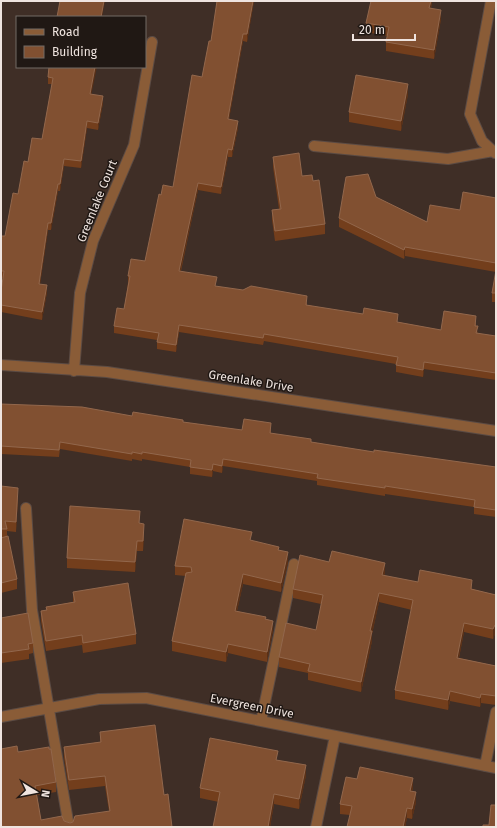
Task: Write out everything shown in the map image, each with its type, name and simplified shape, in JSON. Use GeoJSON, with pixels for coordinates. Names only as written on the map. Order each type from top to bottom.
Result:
{"type":"FeatureCollection","features":[{"type":"Feature","properties":{"kind":"street"},"geometry":{"type":"LineString","coordinates":[[491,1],[470,114],[482,141],[495,152]]}},
{"type":"Feature","properties":{"kind":"street","name":"Greenlake Court"},"geometry":{"type":"LineString","coordinates":[[74,370],[80,293],[93,241],[134,145],[152,42]]}},
{"type":"Feature","properties":{"kind":"street"},"geometry":{"type":"LineString","coordinates":[[314,146],[448,159],[495,152]]}},
{"type":"Feature","properties":{"kind":"street","name":"Greenlake Drive"},"geometry":{"type":"LineString","coordinates":[[1,365],[108,372],[496,431]]}},
{"type":"Feature","properties":{"kind":"street"},"geometry":{"type":"LineString","coordinates":[[26,508],[32,610],[69,827]]}},
{"type":"Feature","properties":{"kind":"street"},"geometry":{"type":"LineString","coordinates":[[261,721],[294,564]]}},
{"type":"Feature","properties":{"kind":"street","name":"Evergreen Drive"},"geometry":{"type":"LineString","coordinates":[[1,717],[99,699],[146,698],[496,768]]}},
{"type":"Feature","properties":{"kind":"street"},"geometry":{"type":"LineString","coordinates":[[485,766],[496,712]]}},
{"type":"Feature","properties":{"kind":"street"},"geometry":{"type":"LineString","coordinates":[[316,827],[334,736]]}},
{"type":"Feature","properties":{"kind":"building"},"geometry":{"type":"Polygon","coordinates":[[[60,1],[104,1],[101,16],[57,16],[60,1]]]}},
{"type":"Feature","properties":{"kind":"building"},"geometry":{"type":"Polygon","coordinates":[[[217,1],[253,1],[247,34],[243,34],[228,118],[238,121],[232,150],[228,149],[221,187],[198,183],[179,271],[217,277],[215,286],[243,290],[251,286],[307,296],[306,305],[363,314],[364,308],[398,314],[397,322],[441,330],[444,311],[476,316],[475,326],[478,326],[476,333],[496,336],[496,373],[424,362],[423,370],[396,365],[398,357],[264,334],[263,338],[179,325],[176,345],[157,342],[159,333],[114,326],[117,308],[124,309],[130,276],[128,276],[131,259],[145,261],[159,194],[161,195],[163,185],[173,187],[192,75],[202,77],[209,41],[211,41],[217,1]]]}},
{"type":"Feature","properties":{"kind":"building"},"geometry":{"type":"Polygon","coordinates":[[[371,1],[431,1],[429,8],[441,10],[434,50],[386,42],[389,27],[366,23],[371,1]]]}},
{"type":"Feature","properties":{"kind":"building"},"geometry":{"type":"Polygon","coordinates":[[[49,68],[95,68],[90,94],[103,96],[98,123],[87,121],[81,161],[64,159],[51,223],[48,223],[39,284],[47,285],[42,312],[1,305],[1,291],[4,271],[1,271],[1,236],[5,236],[13,193],[18,194],[24,161],[28,162],[32,138],[42,139],[53,78],[48,77],[49,68]]]}},
{"type":"Feature","properties":{"kind":"building"},"geometry":{"type":"Polygon","coordinates":[[[356,75],[408,84],[401,121],[349,112],[356,75]]]}},
{"type":"Feature","properties":{"kind":"building"},"geometry":{"type":"Polygon","coordinates":[[[299,153],[302,176],[312,175],[313,181],[319,180],[325,224],[275,231],[272,210],[281,209],[273,157],[299,153]]]}},
{"type":"Feature","properties":{"kind":"building"},"geometry":{"type":"Polygon","coordinates":[[[368,174],[376,197],[427,222],[430,205],[460,210],[463,192],[496,198],[496,263],[405,247],[404,250],[339,218],[346,177],[368,174]]]}},
{"type":"Feature","properties":{"kind":"building"},"geometry":{"type":"Polygon","coordinates":[[[496,270],[496,293],[492,293],[496,270]]]}},
{"type":"Feature","properties":{"kind":"building"},"geometry":{"type":"Polygon","coordinates":[[[1,404],[82,407],[132,416],[133,412],[183,420],[183,422],[242,430],[244,419],[271,423],[270,433],[311,439],[311,442],[374,452],[374,450],[496,467],[496,510],[474,507],[475,500],[385,486],[385,488],[317,478],[318,474],[223,459],[222,466],[213,464],[212,470],[190,467],[191,460],[142,452],[142,454],[132,452],[132,454],[60,442],[59,450],[1,446],[1,404]]]}},
{"type":"Feature","properties":{"kind":"building"},"geometry":{"type":"Polygon","coordinates":[[[1,486],[18,488],[16,522],[5,521],[7,529],[1,529],[1,486]]]}},
{"type":"Feature","properties":{"kind":"building"},"geometry":{"type":"Polygon","coordinates":[[[70,506],[140,511],[139,523],[144,524],[143,541],[137,541],[135,562],[67,558],[70,506]]]}},
{"type":"Feature","properties":{"kind":"building"},"geometry":{"type":"Polygon","coordinates":[[[184,519],[252,532],[250,540],[279,547],[278,550],[288,552],[281,583],[243,574],[235,611],[266,617],[265,619],[273,621],[267,652],[228,644],[226,652],[172,641],[186,573],[192,572],[191,567],[175,566],[184,519]]]}},
{"type":"Feature","properties":{"kind":"building"},"geometry":{"type":"Polygon","coordinates":[[[8,536],[17,579],[1,583],[1,538],[8,536]]]}},
{"type":"Feature","properties":{"kind":"building"},"geometry":{"type":"Polygon","coordinates":[[[332,551],[385,563],[382,575],[418,582],[420,570],[472,580],[471,589],[496,595],[496,625],[493,629],[464,623],[457,658],[496,666],[496,696],[481,694],[480,698],[450,691],[448,700],[395,690],[413,600],[379,593],[370,631],[372,631],[361,682],[308,671],[310,664],[279,657],[286,623],[316,630],[323,595],[293,589],[300,555],[329,562],[332,551]]]}},
{"type":"Feature","properties":{"kind":"building"},"geometry":{"type":"Polygon","coordinates":[[[128,583],[136,634],[83,643],[82,635],[46,641],[41,611],[47,610],[46,607],[75,602],[73,592],[128,583]]]}},
{"type":"Feature","properties":{"kind":"building"},"geometry":{"type":"Polygon","coordinates":[[[28,613],[33,643],[28,644],[29,649],[1,653],[1,618],[28,613]]]}},
{"type":"Feature","properties":{"kind":"building"},"geometry":{"type":"Polygon","coordinates":[[[155,725],[164,795],[168,794],[172,827],[1,827],[1,749],[17,746],[18,752],[49,747],[49,749],[51,749],[56,782],[35,786],[41,820],[62,816],[64,821],[70,823],[73,822],[75,816],[110,811],[105,776],[69,780],[64,747],[101,742],[100,732],[155,725]]]}},
{"type":"Feature","properties":{"kind":"building"},"geometry":{"type":"Polygon","coordinates":[[[210,738],[278,751],[276,760],[306,765],[299,799],[274,794],[268,827],[213,827],[220,792],[200,788],[210,738]]]}},
{"type":"Feature","properties":{"kind":"building"},"geometry":{"type":"Polygon","coordinates":[[[360,767],[413,778],[410,791],[416,792],[412,809],[407,808],[403,827],[347,827],[352,806],[340,804],[346,777],[357,779],[360,767]]]}},
{"type":"Feature","properties":{"kind":"building"},"geometry":{"type":"Polygon","coordinates":[[[491,805],[496,805],[496,827],[483,827],[483,825],[489,825],[491,805]]]}}]}
